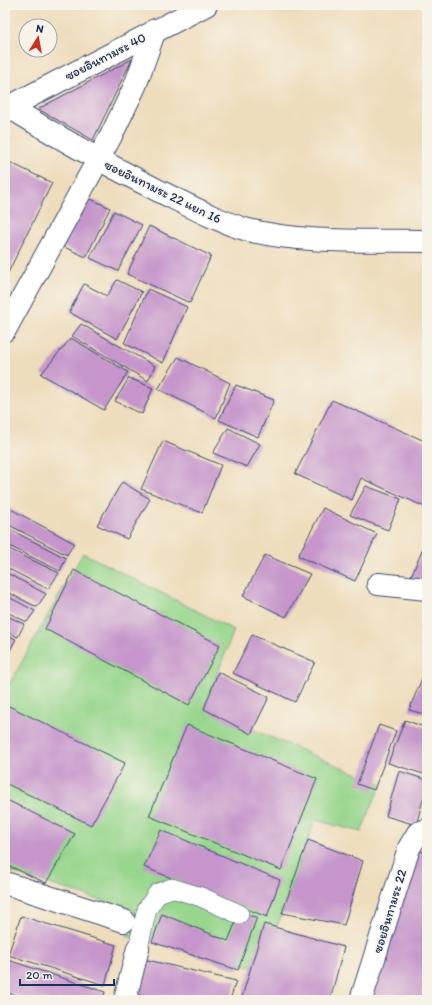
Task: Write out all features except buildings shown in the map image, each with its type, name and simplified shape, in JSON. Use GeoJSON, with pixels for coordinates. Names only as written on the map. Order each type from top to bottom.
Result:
{"type":"FeatureCollection","features":[{"type":"Feature","properties":{"kind":"street","name":"ซอยอินทามระ 40"},"geometry":{"type":"LineString","coordinates":[[7,107],[206,5]]}},
{"type":"Feature","properties":{"kind":"street"},"geometry":{"type":"LineString","coordinates":[[5,330],[111,136],[134,86],[155,30]]}},
{"type":"Feature","properties":{"kind":"street","name":"ซอยอินทามระ 22 แยก 16"},"geometry":{"type":"LineString","coordinates":[[7,107],[98,159],[207,215],[248,230],[282,236],[336,240],[427,240]]}},
{"type":"Feature","properties":{"kind":"street"},"geometry":{"type":"LineString","coordinates":[[378,584],[427,589]]}},
{"type":"Feature","properties":{"kind":"street","name":"ซอยอินทามระ 22"},"geometry":{"type":"LineString","coordinates":[[361,1000],[409,848],[418,833],[427,830]]}},
{"type":"Feature","properties":{"kind":"street"},"geometry":{"type":"LineString","coordinates":[[5,883],[134,923]]}},
{"type":"Feature","properties":{"kind":"street"},"geometry":{"type":"LineString","coordinates":[[125,1000],[138,948]]}},
{"type":"Feature","properties":{"kind":"lane"},"geometry":{"type":"LineString","coordinates":[[138,948],[134,923],[147,909],[158,893],[172,888],[201,897],[239,914]]}},
{"type":"Feature","properties":{"kind":"green space"},"geometry":{"type":"Polygon","coordinates":[[[83,553],[234,630],[204,709],[381,784],[361,832],[315,820],[262,969],[127,936],[135,911],[5,870],[5,692],[83,553]]]}}]}
